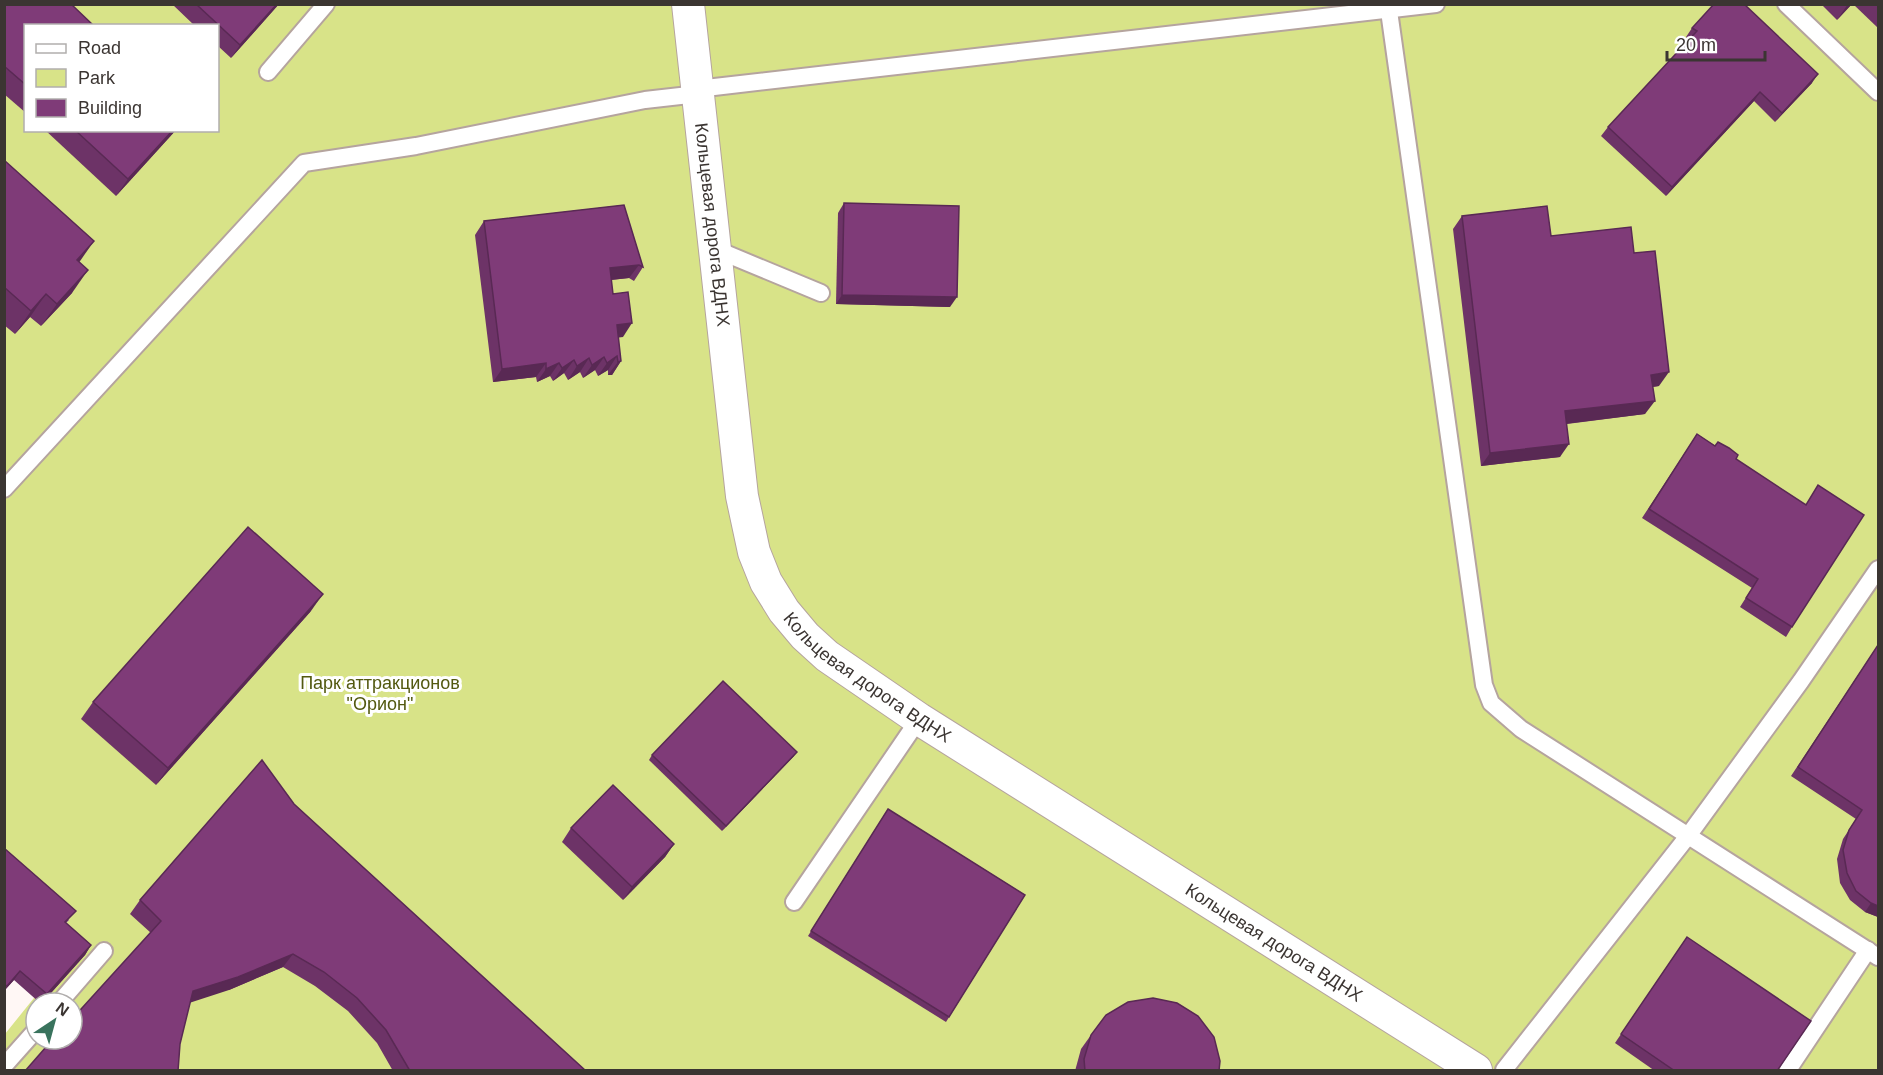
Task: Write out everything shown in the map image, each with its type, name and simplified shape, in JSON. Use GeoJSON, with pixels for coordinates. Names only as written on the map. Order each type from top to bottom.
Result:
{"type":"FeatureCollection","features":[{"type":"Feature","properties":{"kind":"street","name":"Кольцевая дорога ВДНХ"},"geometry":{"type":"LineString","coordinates":[[688,4],[742,496],[754,552],[766,582],[790,619],[827,656],[919,719],[1476,1071]]}},
{"type":"Feature","properties":{"kind":"lane"},"geometry":{"type":"LineString","coordinates":[[268,72],[326,4]]}},
{"type":"Feature","properties":{"kind":"lane"},"geometry":{"type":"LineString","coordinates":[[4,489],[304,163],[416,146],[645,100],[697,92],[1436,4]]}},
{"type":"Feature","properties":{"kind":"lane"},"geometry":{"type":"LineString","coordinates":[[1786,4],[1878,92]]}},
{"type":"Feature","properties":{"kind":"lane"},"geometry":{"type":"LineString","coordinates":[[1389,11],[1484,685],[1491,703],[1505,717],[1873,953],[1788,1071]]}},
{"type":"Feature","properties":{"kind":"lane"},"geometry":{"type":"LineString","coordinates":[[715,249],[821,293]]}},
{"type":"Feature","properties":{"kind":"lane"},"geometry":{"type":"LineString","coordinates":[[1504,1071],[1688,836],[1801,681],[1878,569]]}},
{"type":"Feature","properties":{"kind":"lane"},"geometry":{"type":"LineString","coordinates":[[794,902],[919,719]]}},
{"type":"Feature","properties":{"kind":"lane"},"geometry":{"type":"LineString","coordinates":[[69,991],[104,951]]}},
{"type":"Feature","properties":{"kind":"lane"},"geometry":{"type":"LineString","coordinates":[[4,1066],[24,1043]]}},
{"type":"Feature","properties":{"kind":"green space","name":"Парк аттракционов \"Орион\""},"geometry":{"type":"Polygon","coordinates":[[[5,5],[1878,5],[1878,1070],[5,1070],[5,1034],[24,1010],[24,1051],[84,1051],[84,991],[40,991],[75,947],[59,932],[69,920],[5,863],[5,5]]]}},
{"type":"Feature","properties":{"kind":"building"},"geometry":{"type":"Polygon","coordinates":[[[4,4],[71,4],[92,24],[24,24],[24,83],[4,66],[4,4]]]}},
{"type":"Feature","properties":{"kind":"building"},"geometry":{"type":"Polygon","coordinates":[[[196,4],[277,4],[240,45],[196,4]]]}},
{"type":"Feature","properties":{"kind":"building"},"geometry":{"type":"Polygon","coordinates":[[[1714,4],[1744,4],[1818,74],[1782,113],[1760,92],[1672,187],[1608,127],[1697,31],[1692,28],[1714,4]]]}},
{"type":"Feature","properties":{"kind":"building"},"geometry":{"type":"Polygon","coordinates":[[[77,132],[171,132],[128,179],[77,132]]]}},
{"type":"Feature","properties":{"kind":"building"},"geometry":{"type":"Polygon","coordinates":[[[4,160],[94,241],[77,260],[88,270],[57,304],[46,294],[31,311],[4,287],[4,160]]]}},
{"type":"Feature","properties":{"kind":"building"},"geometry":{"type":"Polygon","coordinates":[[[844,203],[959,206],[957,297],[842,295],[844,203]]]}},
{"type":"Feature","properties":{"kind":"building"},"geometry":{"type":"Polygon","coordinates":[[[624,205],[643,267],[639,265],[610,268],[613,294],[628,292],[632,323],[617,325],[621,361],[618,362],[617,356],[607,363],[604,357],[592,365],[589,358],[577,366],[574,360],[562,368],[559,363],[546,369],[546,363],[502,369],[484,221],[624,205]]]}},
{"type":"Feature","properties":{"kind":"building"},"geometry":{"type":"Polygon","coordinates":[[[1547,206],[1551,236],[1631,227],[1634,253],[1655,251],[1669,372],[1651,375],[1655,401],[1565,411],[1569,444],[1490,453],[1462,216],[1547,206]]]}},
{"type":"Feature","properties":{"kind":"building"},"geometry":{"type":"Polygon","coordinates":[[[1697,434],[1715,446],[1718,442],[1729,448],[1738,455],[1736,459],[1806,505],[1818,485],[1864,515],[1792,627],[1746,598],[1758,579],[1649,509],[1697,434]]]}},
{"type":"Feature","properties":{"kind":"building"},"geometry":{"type":"Polygon","coordinates":[[[248,527],[323,594],[168,768],[93,702],[248,527]]]}},
{"type":"Feature","properties":{"kind":"building"},"geometry":{"type":"Polygon","coordinates":[[[1878,645],[1878,906],[1856,891],[1847,873],[1843,850],[1849,830],[1862,810],[1798,767],[1878,645]]]}},
{"type":"Feature","properties":{"kind":"building"},"geometry":{"type":"Polygon","coordinates":[[[723,681],[797,752],[726,826],[652,755],[723,681]]]}},
{"type":"Feature","properties":{"kind":"building"},"geometry":{"type":"Polygon","coordinates":[[[262,760],[294,804],[586,1071],[410,1071],[386,1030],[357,998],[324,972],[293,954],[238,977],[193,991],[180,1044],[178,1071],[25,1071],[42,1051],[84,1051],[84,1006],[161,921],[140,900],[262,760]]]}},
{"type":"Feature","properties":{"kind":"building"},"geometry":{"type":"Polygon","coordinates":[[[613,785],[674,844],[632,887],[571,828],[613,785]]]}},
{"type":"Feature","properties":{"kind":"building"},"geometry":{"type":"Polygon","coordinates":[[[888,809],[1025,895],[949,1017],[811,931],[888,809]]]}},
{"type":"Feature","properties":{"kind":"building"},"geometry":{"type":"Polygon","coordinates":[[[4,848],[76,911],[65,922],[91,945],[50,991],[43,991],[20,971],[7,986],[4,984],[4,848]]]}},
{"type":"Feature","properties":{"kind":"building"},"geometry":{"type":"Polygon","coordinates":[[[1687,937],[1811,1021],[1777,1071],[1675,1071],[1621,1034],[1687,937]]]}},
{"type":"Feature","properties":{"kind":"building"},"geometry":{"type":"Polygon","coordinates":[[[1153,998],[1177,1003],[1198,1016],[1214,1037],[1220,1061],[1219,1071],[1085,1071],[1084,1059],[1091,1035],[1106,1015],[1128,1002],[1153,998]]]}}]}
